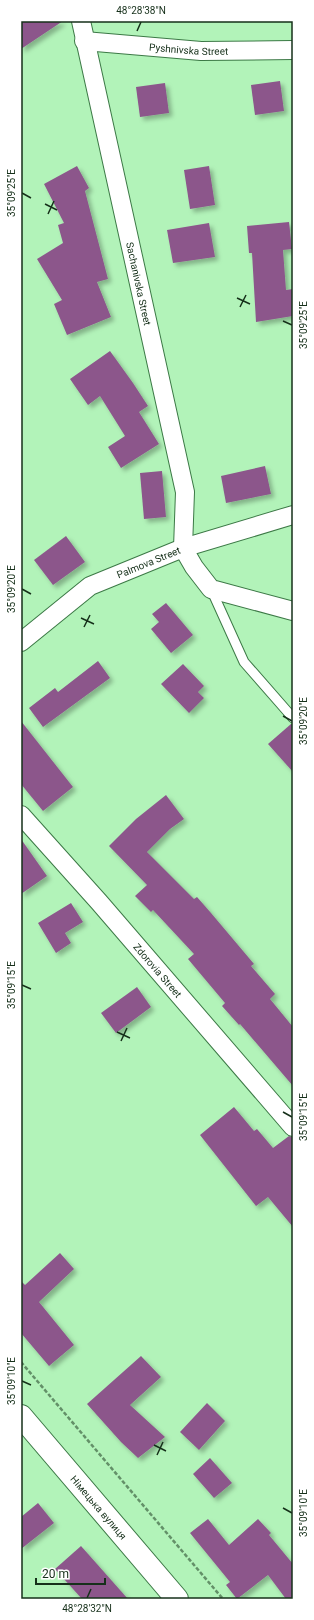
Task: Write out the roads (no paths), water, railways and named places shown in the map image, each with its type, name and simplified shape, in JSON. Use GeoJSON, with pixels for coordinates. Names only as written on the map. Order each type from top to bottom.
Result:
{"type":"FeatureCollection","features":[{"type":"Feature","properties":{"kind":"main road","name":"Німецька вулиця"},"geometry":{"type":"LineString","coordinates":[[21,1416],[177,1599]]}},
{"type":"Feature","properties":{"kind":"street","name":"Sachanivska Street"},"geometry":{"type":"LineString","coordinates":[[81,21],[84,41],[185,492],[183,548]]}},
{"type":"Feature","properties":{"kind":"street","name":"Pyshnivska Street"},"geometry":{"type":"LineString","coordinates":[[84,41],[201,51],[293,50]]}},
{"type":"Feature","properties":{"kind":"street","name":"Palmova Street"},"geometry":{"type":"LineString","coordinates":[[21,642],[90,586],[183,548],[293,515]]}},
{"type":"Feature","properties":{"kind":"street"},"geometry":{"type":"LineString","coordinates":[[183,548],[194,567],[211,589],[293,611]]}},
{"type":"Feature","properties":{"kind":"street","name":"Zdorovia Street"},"geometry":{"type":"LineString","coordinates":[[21,815],[99,902],[293,1127]]}},
{"type":"Feature","properties":{"kind":"lane"},"geometry":{"type":"LineString","coordinates":[[211,589],[244,662],[293,718]]}}]}
